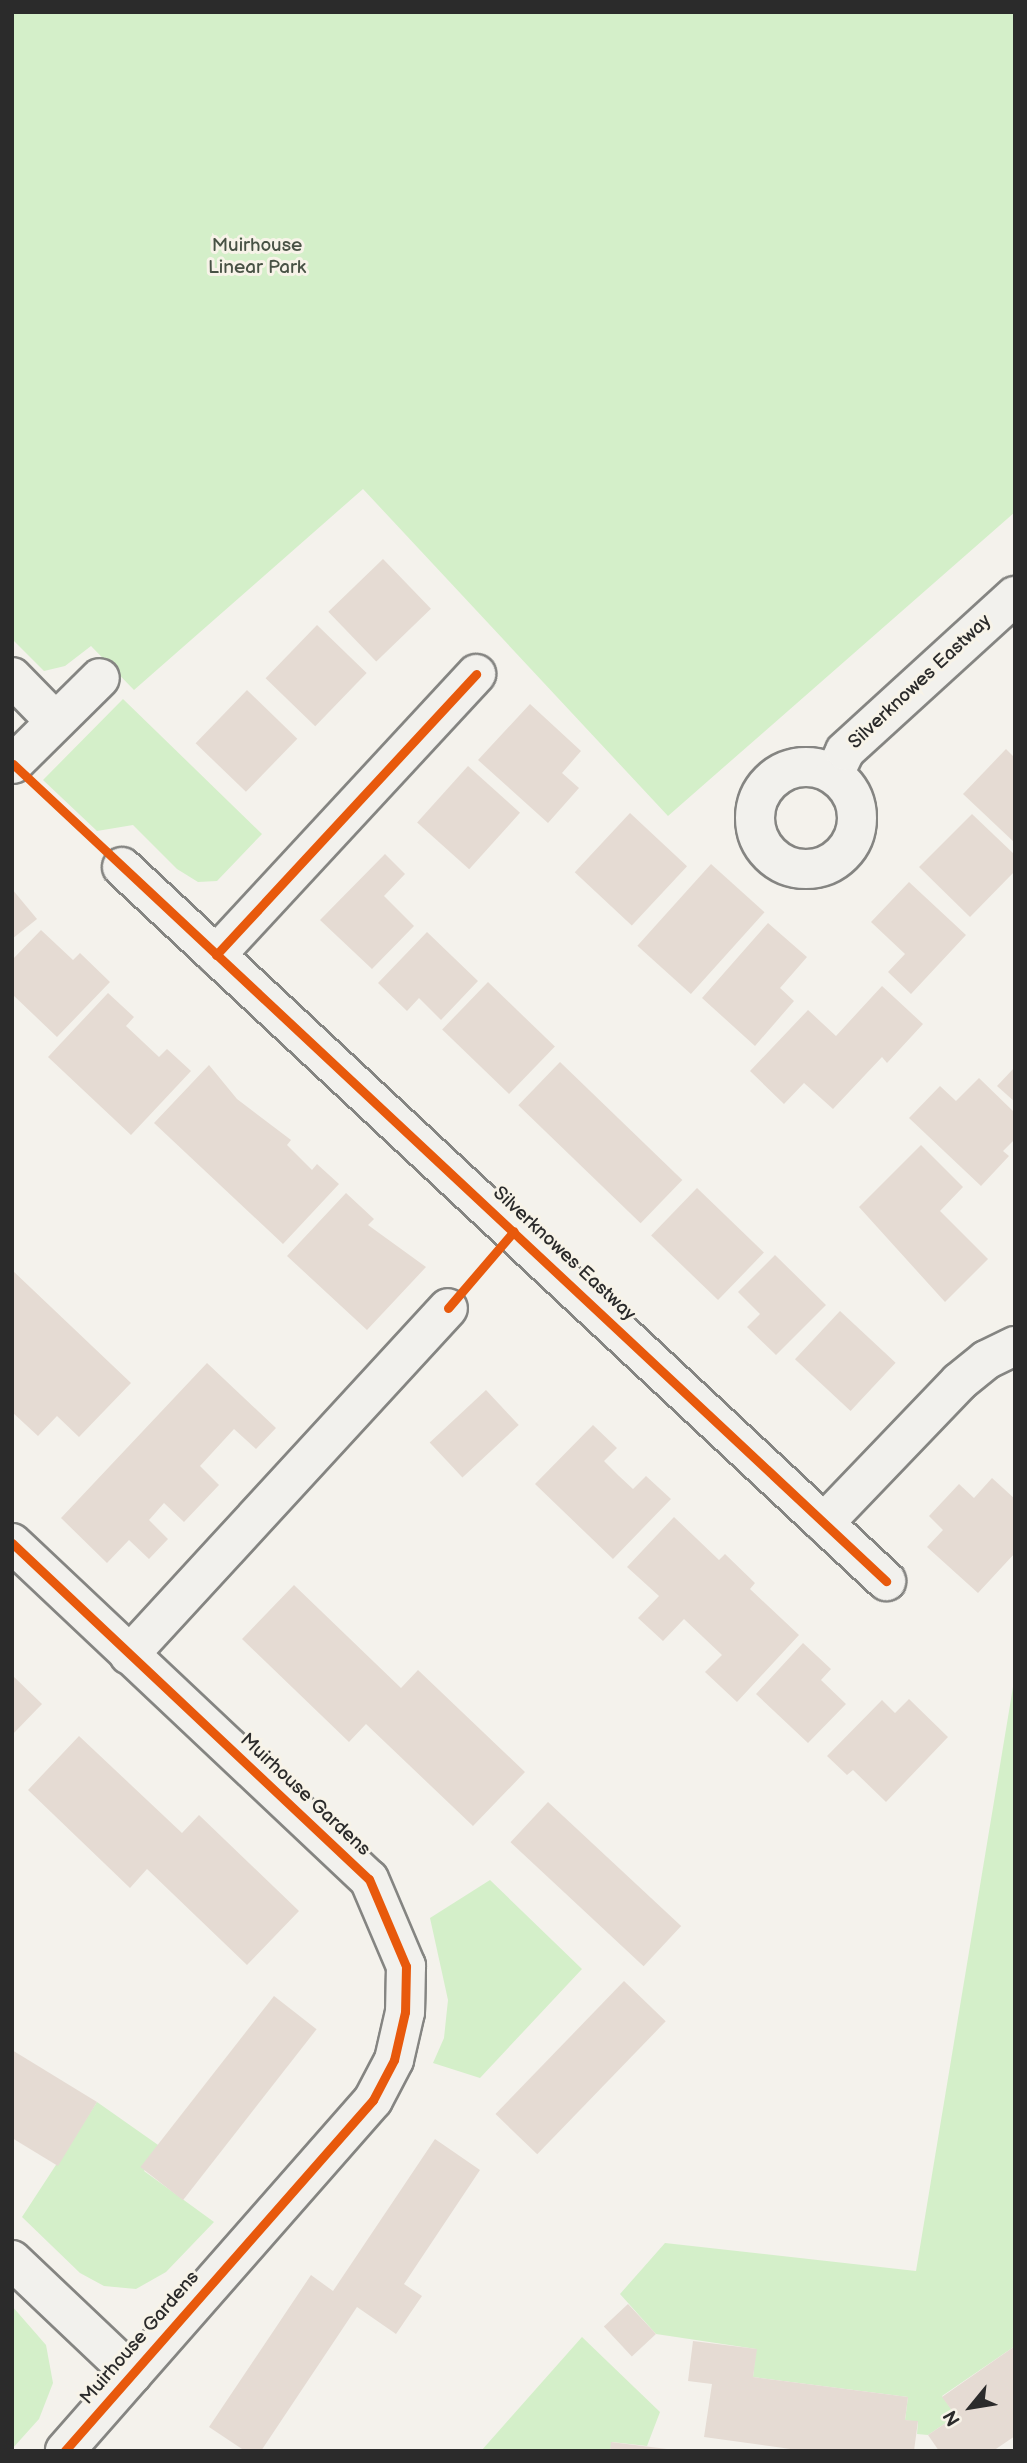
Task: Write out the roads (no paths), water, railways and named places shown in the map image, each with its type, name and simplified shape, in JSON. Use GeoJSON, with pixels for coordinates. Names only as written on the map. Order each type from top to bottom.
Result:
{"type":"FeatureCollection","features":[{"type":"Feature","properties":{"kind":"street","name":"Silverknowes Eastway"},"geometry":{"type":"LineString","coordinates":[[834,774],[845,751],[1015,596]]}},
{"type":"Feature","properties":{"kind":"street"},"geometry":{"type":"LineString","coordinates":[[216,955],[476,674]]}},
{"type":"Feature","properties":{"kind":"street"},"geometry":{"type":"LineString","coordinates":[[12,677],[55,721]]}},
{"type":"Feature","properties":{"kind":"street"},"geometry":{"type":"LineString","coordinates":[[13,764],[100,678]]}},
{"type":"Feature","properties":{"kind":"street","name":"Silverknowes Eastway"},"geometry":{"type":"LineString","coordinates":[[122,867],[886,1581]]}},
{"type":"Feature","properties":{"kind":"street"},"geometry":{"type":"LineString","coordinates":[[129,1655],[448,1308]]}},
{"type":"Feature","properties":{"kind":"street"},"geometry":{"type":"LineString","coordinates":[[824,1523],[959,1382],[986,1360],[1015,1346]]}},
{"type":"Feature","properties":{"kind":"street","name":"Muirhouse Gardens"},"geometry":{"type":"LineString","coordinates":[[12,1543],[369,1880],[406,1966],[405,2012],[394,2060],[373,2100],[65,2451]]}},
{"type":"Feature","properties":{"kind":"street"},"geometry":{"type":"LineString","coordinates":[[12,2260],[132,2374]]}},
{"type":"Feature","properties":{"kind":"park label","name":"Muirhouse Linear Park"},"geometry":{"type":"Point","coordinates":[257,257]}}]}
